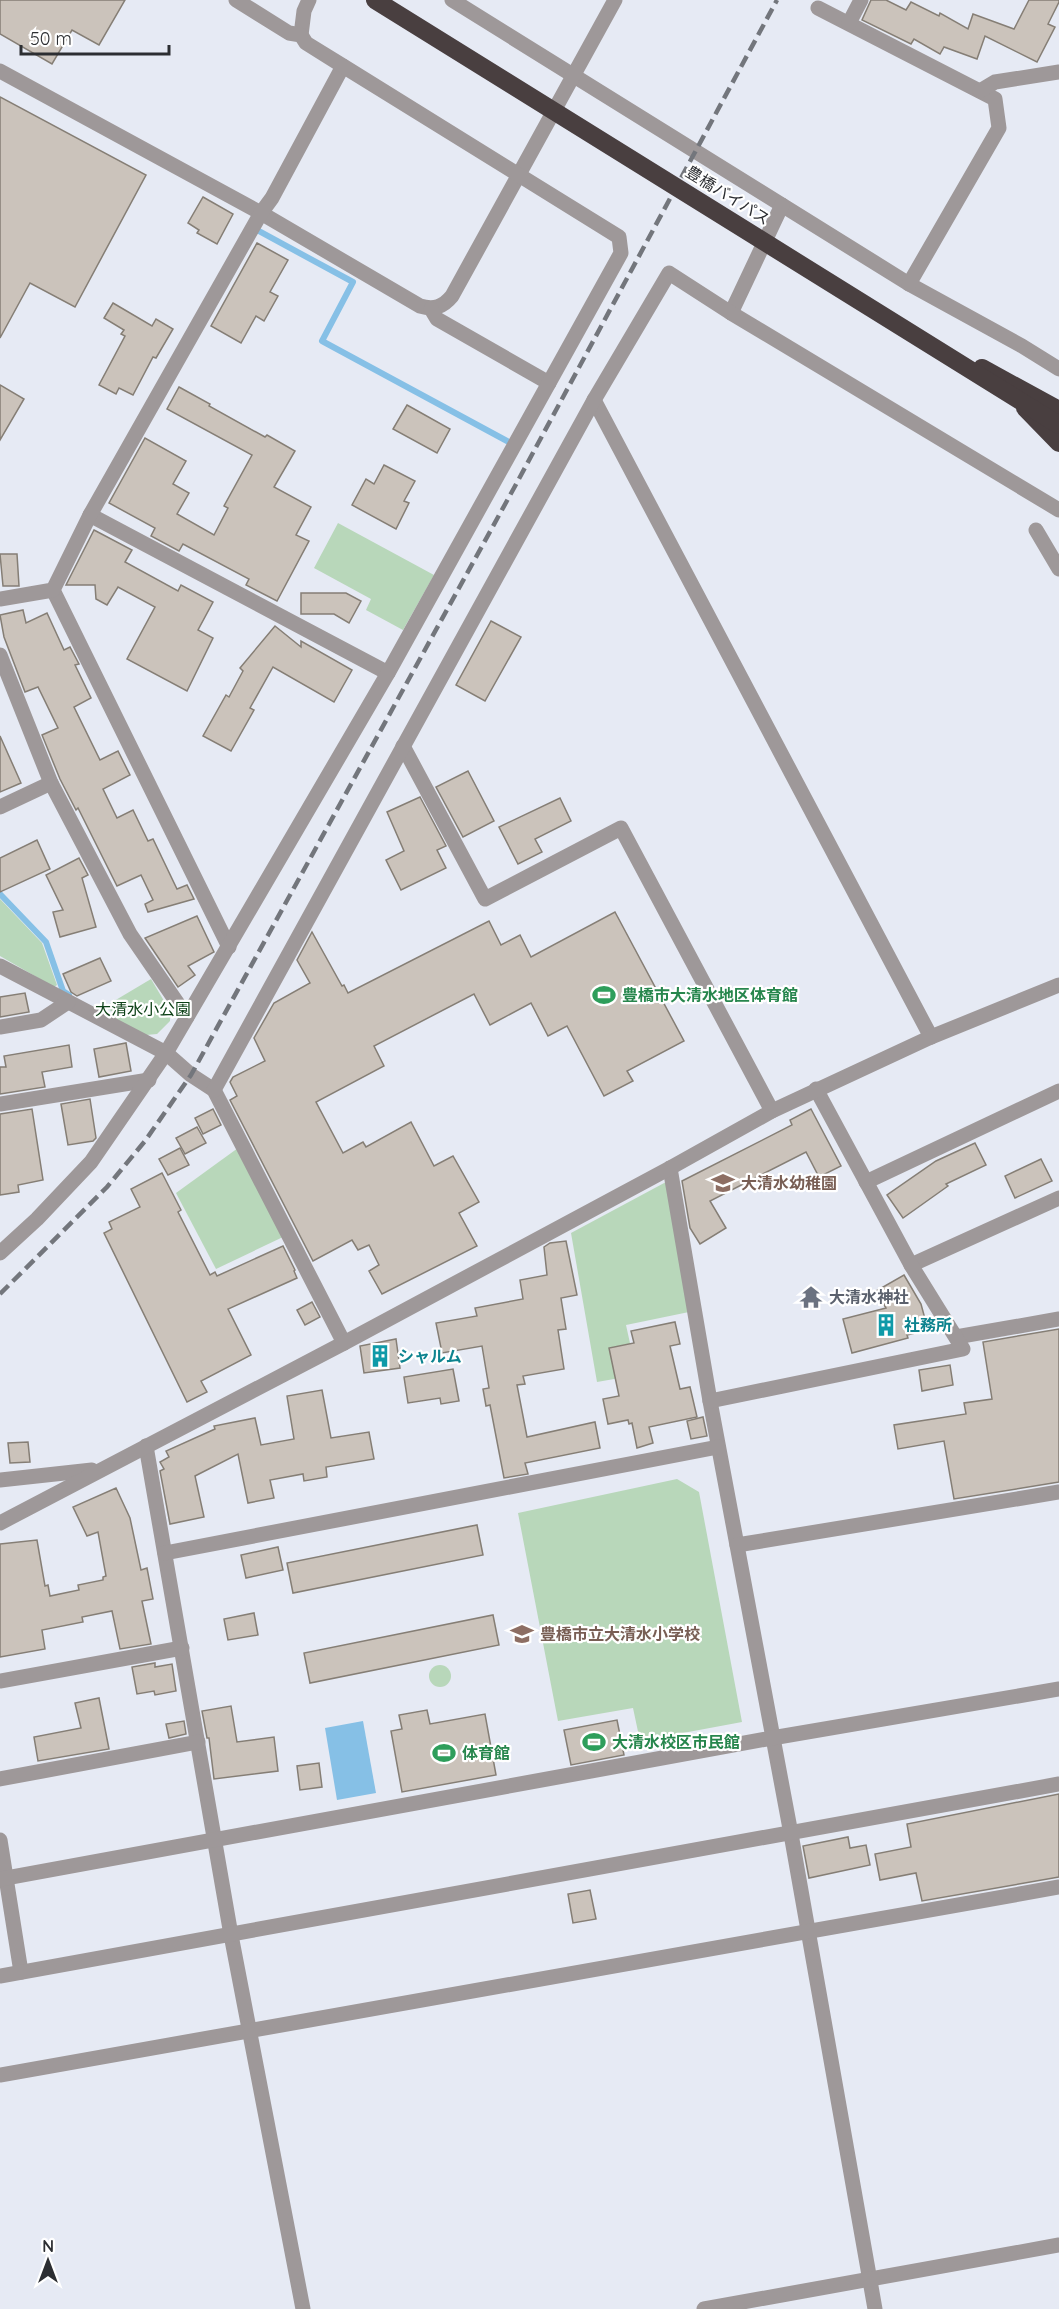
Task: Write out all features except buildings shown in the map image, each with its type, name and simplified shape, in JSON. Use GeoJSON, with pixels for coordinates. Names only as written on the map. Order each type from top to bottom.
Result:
{"type":"FeatureCollection","features":[{"type":"Feature","properties":{"kind":"highway","name":"豊橋バイパス"},"geometry":{"type":"LineString","coordinates":[[375,0],[1059,425]]}},
{"type":"Feature","properties":{"kind":"highway"},"geometry":{"type":"LineString","coordinates":[[889,318],[1059,410]]}},
{"type":"Feature","properties":{"kind":"highway"},"geometry":{"type":"LineString","coordinates":[[1014,397],[1059,443]]}},
{"type":"Feature","properties":{"kind":"street"},"geometry":{"type":"LineString","coordinates":[[236,0],[289,33],[302,35]]}},
{"type":"Feature","properties":{"kind":"street"},"geometry":{"type":"LineString","coordinates":[[0,1253],[37,1219],[91,1162],[166,1053],[388,673],[621,253],[619,237],[519,175],[497,164],[306,43],[302,35],[304,11],[309,0]]}},
{"type":"Feature","properties":{"kind":"street"},"geometry":{"type":"LineString","coordinates":[[452,0],[909,284],[1059,369]]}},
{"type":"Feature","properties":{"kind":"street"},"geometry":{"type":"LineString","coordinates":[[0,71],[261,213],[420,306],[431,309],[447,303],[452,296],[615,0]]}},
{"type":"Feature","properties":{"kind":"street"},"geometry":{"type":"LineString","coordinates":[[849,23],[861,0]]}},
{"type":"Feature","properties":{"kind":"street"},"geometry":{"type":"LineString","coordinates":[[818,8],[995,99],[999,128],[909,284]]}},
{"type":"Feature","properties":{"kind":"street"},"geometry":{"type":"LineString","coordinates":[[53,590],[90,515],[261,213],[272,198],[343,66]]}},
{"type":"Feature","properties":{"kind":"street"},"geometry":{"type":"LineString","coordinates":[[980,91],[995,82],[1059,72]]}},
{"type":"Feature","properties":{"kind":"street"},"geometry":{"type":"LineString","coordinates":[[731,313],[782,205]]}},
{"type":"Feature","properties":{"kind":"street"},"geometry":{"type":"LineString","coordinates":[[214,1090],[594,400],[669,273],[731,313],[1059,510]]}},
{"type":"Feature","properties":{"kind":"street"},"geometry":{"type":"LineString","coordinates":[[431,309],[437,319],[549,383]]}},
{"type":"Feature","properties":{"kind":"street"},"geometry":{"type":"LineString","coordinates":[[594,400],[931,1036]]}},
{"type":"Feature","properties":{"kind":"street"},"geometry":{"type":"LineString","coordinates":[[90,515],[388,673]]}},
{"type":"Feature","properties":{"kind":"street"},"geometry":{"type":"LineString","coordinates":[[1036,530],[1059,569]]}},
{"type":"Feature","properties":{"kind":"street"},"geometry":{"type":"LineString","coordinates":[[0,599],[53,590]]}},
{"type":"Feature","properties":{"kind":"street"},"geometry":{"type":"LineString","coordinates":[[53,590],[230,947]]}},
{"type":"Feature","properties":{"kind":"street"},"geometry":{"type":"LineString","coordinates":[[0,655],[51,783],[130,934],[187,1017]]}},
{"type":"Feature","properties":{"kind":"street"},"geometry":{"type":"LineString","coordinates":[[403,746],[486,899],[515,887],[621,828],[772,1111]]}},
{"type":"Feature","properties":{"kind":"street"},"geometry":{"type":"LineString","coordinates":[[0,807],[51,783]]}},
{"type":"Feature","properties":{"kind":"street"},"geometry":{"type":"LineString","coordinates":[[0,966],[166,1053],[191,1075],[214,1090],[344,1343]]}},
{"type":"Feature","properties":{"kind":"street"},"geometry":{"type":"LineString","coordinates":[[0,1523],[344,1343],[585,1208],[670,1168],[721,1135],[931,1036],[1058,989]]}},
{"type":"Feature","properties":{"kind":"street"},"geometry":{"type":"LineString","coordinates":[[0,1027],[41,1020],[68,1002]]}},
{"type":"Feature","properties":{"kind":"street"},"geometry":{"type":"LineString","coordinates":[[0,1104],[149,1080]]}},
{"type":"Feature","properties":{"kind":"street"},"geometry":{"type":"LineString","coordinates":[[710,1401],[963,1350],[911,1265],[816,1089]]}},
{"type":"Feature","properties":{"kind":"street"},"geometry":{"type":"LineString","coordinates":[[866,1182],[1059,1091]]}},
{"type":"Feature","properties":{"kind":"street"},"geometry":{"type":"LineString","coordinates":[[670,1168],[718,1447],[791,1834],[868,2280],[875,2309]]}},
{"type":"Feature","properties":{"kind":"street"},"geometry":{"type":"LineString","coordinates":[[911,1265],[1059,1198]]}},
{"type":"Feature","properties":{"kind":"street"},"geometry":{"type":"LineString","coordinates":[[956,1337],[1059,1319]]}},
{"type":"Feature","properties":{"kind":"street"},"geometry":{"type":"LineString","coordinates":[[146,1446],[216,1838],[231,1935],[303,2309]]}},
{"type":"Feature","properties":{"kind":"street"},"geometry":{"type":"LineString","coordinates":[[165,1553],[718,1447]]}},
{"type":"Feature","properties":{"kind":"street"},"geometry":{"type":"LineString","coordinates":[[0,1480],[101,1469]]}},
{"type":"Feature","properties":{"kind":"street"},"geometry":{"type":"LineString","coordinates":[[737,1545],[1059,1492]]}},
{"type":"Feature","properties":{"kind":"street"},"geometry":{"type":"LineString","coordinates":[[0,1681],[182,1648]]}},
{"type":"Feature","properties":{"kind":"street"},"geometry":{"type":"LineString","coordinates":[[3,1879],[216,1838],[1059,1689]]}},
{"type":"Feature","properties":{"kind":"street"},"geometry":{"type":"LineString","coordinates":[[0,1779],[198,1742]]}},
{"type":"Feature","properties":{"kind":"street"},"geometry":{"type":"LineString","coordinates":[[0,1976],[1059,1784]]}},
{"type":"Feature","properties":{"kind":"street"},"geometry":{"type":"LineString","coordinates":[[0,1840],[3,1879],[21,1972]]}},
{"type":"Feature","properties":{"kind":"street"},"geometry":{"type":"LineString","coordinates":[[0,2075],[1059,1887]]}},
{"type":"Feature","properties":{"kind":"street"},"geometry":{"type":"LineString","coordinates":[[704,2309],[1059,2245]]}},
{"type":"Feature","properties":{"kind":"green space"},"geometry":{"type":"Polygon","coordinates":[[[338,523],[434,575],[403,630],[366,610],[371,599],[314,568],[338,523]]]}},
{"type":"Feature","properties":{"kind":"green space"},"geometry":{"type":"Polygon","coordinates":[[[0,899],[42,943],[57,985],[54,987],[0,956],[0,899]]]}},
{"type":"Feature","properties":{"kind":"green space","name":"大清水小公園"},"geometry":{"type":"Polygon","coordinates":[[[151,979],[170,1011],[170,1021],[157,1034],[146,1035],[114,1019],[113,1012],[104,1007],[151,979]]]}},
{"type":"Feature","properties":{"kind":"green space"},"geometry":{"type":"Polygon","coordinates":[[[238,1148],[283,1237],[216,1269],[176,1193],[238,1148]]]}},
{"type":"Feature","properties":{"kind":"green space"},"geometry":{"type":"Polygon","coordinates":[[[666,1182],[689,1312],[626,1325],[637,1375],[597,1382],[571,1233],[666,1182]]]}},
{"type":"Feature","properties":{"kind":"green space"},"geometry":{"type":"Polygon","coordinates":[[[677,1479],[699,1492],[742,1722],[640,1741],[633,1708],[558,1721],[518,1513],[677,1479]]]}},
{"type":"Feature","properties":{"kind":"green space"},"geometry":{"type":"Polygon","coordinates":[[[436,1665],[444,1665],[451,1672],[451,1680],[444,1687],[436,1687],[429,1680],[429,1672],[436,1665]]]}},
{"type":"Feature","properties":{"kind":"water"},"geometry":{"type":"Polygon","coordinates":[[[363,1721],[376,1793],[337,1800],[325,1728],[363,1721]]]}},
{"type":"Feature","properties":{"kind":"waterway"},"geometry":{"type":"LineString","coordinates":[[255,229],[353,282],[322,341],[507,441]]}},
{"type":"Feature","properties":{"kind":"waterway"},"geometry":{"type":"LineString","coordinates":[[0,894],[46,942],[63,991],[69,995]]}},
{"type":"Feature","properties":{"kind":"railway"},"geometry":{"type":"LineString","coordinates":[[0,1294],[107,1187],[145,1141],[191,1075],[514,488],[777,0]]}},
{"type":"Feature","properties":{"kind":"place","name":"豊橋市大清水地区体育館"},"geometry":{"type":"Point","coordinates":[604,995]}},
{"type":"Feature","properties":{"kind":"place","name":"大清水幼稚園"},"geometry":{"type":"Point","coordinates":[723,1183]}},
{"type":"Feature","properties":{"kind":"place","name":"大清水神社"},"geometry":{"type":"Point","coordinates":[811,1297]}},
{"type":"Feature","properties":{"kind":"place","name":"社務所"},"geometry":{"type":"Point","coordinates":[886,1325]}},
{"type":"Feature","properties":{"kind":"place","name":"シャルム"},"geometry":{"type":"Point","coordinates":[380,1356]}},
{"type":"Feature","properties":{"kind":"place","name":"豊橋市立大清水小学校"},"geometry":{"type":"Point","coordinates":[522,1634]}},
{"type":"Feature","properties":{"kind":"place","name":"大清水校区市民館"},"geometry":{"type":"Point","coordinates":[594,1742]}},
{"type":"Feature","properties":{"kind":"place","name":"体育館"},"geometry":{"type":"Point","coordinates":[444,1753]}}]}
